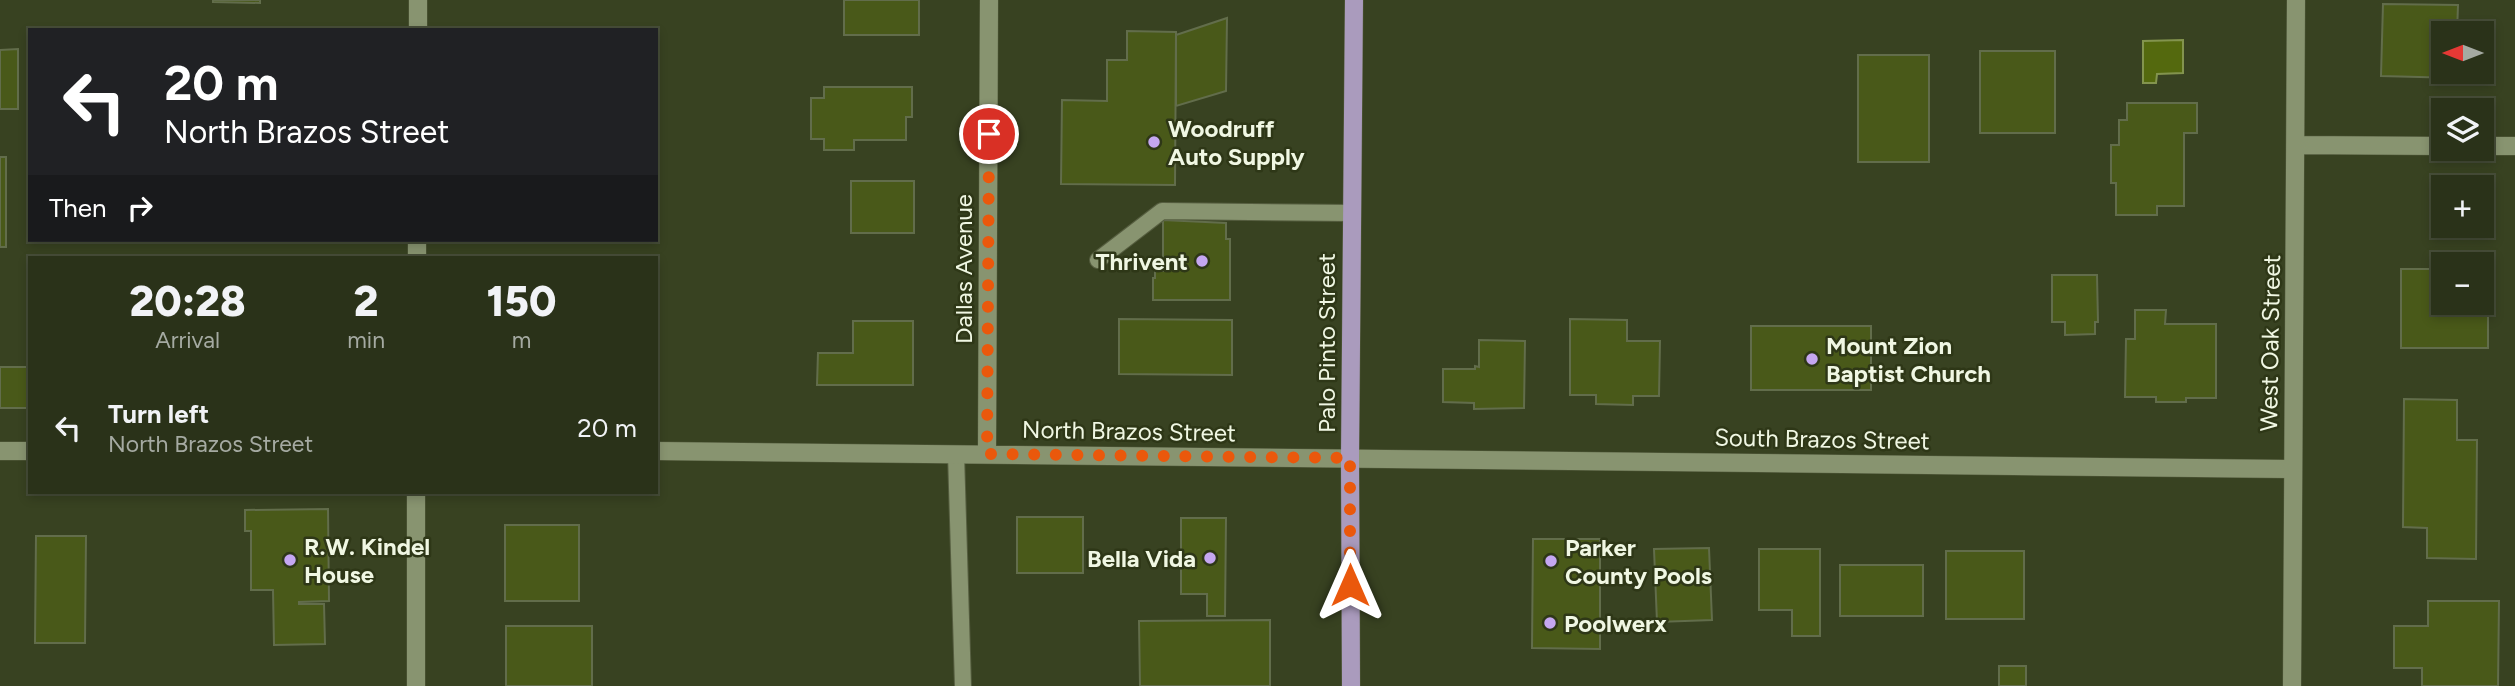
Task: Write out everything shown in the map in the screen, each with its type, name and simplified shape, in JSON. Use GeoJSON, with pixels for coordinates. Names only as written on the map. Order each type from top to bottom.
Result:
{"type":"FeatureCollection","features":[{"type":"Feature","properties":{"kind":"main road","name":"Palo Pinto Street"},"geometry":{"type":"LineString","coordinates":[[1351,686],[1354,0]]}},
{"type":"Feature","properties":{"kind":"street"},"geometry":{"type":"LineString","coordinates":[[418,0],[418,28]]}},
{"type":"Feature","properties":{"kind":"street","name":"Dallas Avenue"},"geometry":{"type":"LineString","coordinates":[[987,454],[989,0]]}},
{"type":"Feature","properties":{"kind":"street","name":"West Oak Street"},"geometry":{"type":"LineString","coordinates":[[2292,686],[2296,0]]}},
{"type":"Feature","properties":{"kind":"street"},"geometry":{"type":"LineString","coordinates":[[2296,145],[2431,146]]}},
{"type":"Feature","properties":{"kind":"street"},"geometry":{"type":"LineString","coordinates":[[2494,146],[2515,146]]}},
{"type":"Feature","properties":{"kind":"street"},"geometry":{"type":"LineString","coordinates":[[0,451],[28,451]]}},
{"type":"Feature","properties":{"kind":"street","name":"North Brazos Street"},"geometry":{"type":"LineString","coordinates":[[658,451],[1350,458]]}},
{"type":"Feature","properties":{"kind":"street","name":"South Brazos Street"},"geometry":{"type":"LineString","coordinates":[[1350,458],[2293,468]]}},
{"type":"Feature","properties":{"kind":"street"},"geometry":{"type":"LineString","coordinates":[[416,494],[416,686]]}},
{"type":"Feature","properties":{"kind":"lane"},"geometry":{"type":"LineString","coordinates":[[1098,260],[1163,211],[1352,213]]}},
{"type":"Feature","properties":{"kind":"lane"},"geometry":{"type":"LineString","coordinates":[[956,454],[963,686]]}},
{"type":"Feature","properties":{"kind":"shaded area"},"geometry":{"type":"Polygon","coordinates":[[[2183,40],[2183,73],[2157,74],[2156,83],[2143,83],[2143,41],[2183,40]]]}},
{"type":"Feature","properties":{"kind":"building"},"geometry":{"type":"Polygon","coordinates":[[[260,0],[260,3],[213,2],[260,0]]]}},
{"type":"Feature","properties":{"kind":"building"},"geometry":{"type":"Polygon","coordinates":[[[844,0],[919,0],[919,35],[844,35],[844,0]]]}},
{"type":"Feature","properties":{"kind":"building"},"geometry":{"type":"Polygon","coordinates":[[[2383,4],[2458,5],[2457,21],[2431,21],[2431,77],[2381,76],[2383,4]]]}},
{"type":"Feature","properties":{"kind":"building"},"geometry":{"type":"Polygon","coordinates":[[[1227,18],[1226,91],[1176,106],[1176,35],[1227,18]]]}},
{"type":"Feature","properties":{"kind":"building"},"geometry":{"type":"Polygon","coordinates":[[[1127,31],[1176,32],[1175,185],[1061,184],[1062,100],[1107,101],[1107,60],[1127,60],[1127,31]]]}},
{"type":"Feature","properties":{"kind":"building"},"geometry":{"type":"Polygon","coordinates":[[[18,49],[18,109],[0,109],[0,50],[18,49]]]}},
{"type":"Feature","properties":{"kind":"building"},"geometry":{"type":"Polygon","coordinates":[[[1980,51],[2055,51],[2055,133],[1980,133],[1980,51]]]}},
{"type":"Feature","properties":{"kind":"building"},"geometry":{"type":"Polygon","coordinates":[[[1858,55],[1929,55],[1929,162],[1858,162],[1858,55]]]}},
{"type":"Feature","properties":{"kind":"building"},"geometry":{"type":"Polygon","coordinates":[[[824,87],[912,87],[912,117],[906,117],[906,140],[854,140],[854,150],[824,150],[824,139],[811,139],[811,98],[824,98],[824,87]]]}},
{"type":"Feature","properties":{"kind":"building"},"geometry":{"type":"Polygon","coordinates":[[[2127,103],[2197,103],[2197,133],[2184,133],[2184,206],[2157,206],[2157,215],[2116,215],[2116,183],[2111,183],[2111,145],[2119,145],[2119,120],[2127,120],[2127,103]]]}},
{"type":"Feature","properties":{"kind":"building"},"geometry":{"type":"Polygon","coordinates":[[[0,157],[6,157],[6,247],[0,247],[0,157]]]}},
{"type":"Feature","properties":{"kind":"building"},"geometry":{"type":"Polygon","coordinates":[[[851,181],[914,181],[914,233],[851,233],[851,181]]]}},
{"type":"Feature","properties":{"kind":"building"},"geometry":{"type":"Polygon","coordinates":[[[1163,220],[1226,223],[1226,239],[1230,239],[1230,300],[1153,300],[1155,271],[1163,271],[1163,220]]]}},
{"type":"Feature","properties":{"kind":"building"},"geometry":{"type":"Polygon","coordinates":[[[2401,269],[2431,269],[2431,315],[2488,315],[2488,348],[2401,348],[2401,269]]]}},
{"type":"Feature","properties":{"kind":"building"},"geometry":{"type":"Polygon","coordinates":[[[2052,275],[2097,275],[2098,322],[2095,322],[2095,334],[2065,335],[2065,322],[2052,322],[2052,275]]]}},
{"type":"Feature","properties":{"kind":"building"},"geometry":{"type":"Polygon","coordinates":[[[2135,310],[2166,310],[2165,324],[2216,324],[2216,398],[2156,402],[2156,397],[2125,397],[2126,339],[2135,339],[2135,310]]]}},
{"type":"Feature","properties":{"kind":"building"},"geometry":{"type":"Polygon","coordinates":[[[1119,319],[1232,320],[1232,375],[1119,374],[1119,319]]]}},
{"type":"Feature","properties":{"kind":"building"},"geometry":{"type":"Polygon","coordinates":[[[1570,319],[1627,320],[1627,341],[1660,341],[1659,396],[1633,396],[1633,405],[1596,404],[1596,395],[1570,395],[1570,319]]]}},
{"type":"Feature","properties":{"kind":"building"},"geometry":{"type":"Polygon","coordinates":[[[853,321],[913,321],[913,385],[817,385],[818,353],[853,353],[853,321]]]}},
{"type":"Feature","properties":{"kind":"building"},"geometry":{"type":"Polygon","coordinates":[[[1751,326],[1871,326],[1871,390],[1751,390],[1751,326]]]}},
{"type":"Feature","properties":{"kind":"building"},"geometry":{"type":"Polygon","coordinates":[[[1479,340],[1525,341],[1524,408],[1474,409],[1474,403],[1443,402],[1443,369],[1479,367],[1479,340]]]}},
{"type":"Feature","properties":{"kind":"building"},"geometry":{"type":"Polygon","coordinates":[[[0,367],[28,367],[28,408],[0,408],[0,367]]]}},
{"type":"Feature","properties":{"kind":"building"},"geometry":{"type":"Polygon","coordinates":[[[2404,399],[2457,400],[2457,440],[2477,440],[2476,559],[2427,558],[2427,528],[2403,527],[2404,399]]]}},
{"type":"Feature","properties":{"kind":"building","name":"R.W. Kindel House"},"geometry":{"type":"Polygon","coordinates":[[[328,509],[329,601],[299,602],[324,604],[325,644],[274,645],[273,590],[251,590],[251,531],[245,531],[245,510],[328,509]]]}},
{"type":"Feature","properties":{"kind":"building"},"geometry":{"type":"Polygon","coordinates":[[[1017,517],[1083,517],[1083,573],[1017,573],[1017,517]]]}},
{"type":"Feature","properties":{"kind":"building"},"geometry":{"type":"Polygon","coordinates":[[[1181,518],[1226,518],[1225,616],[1207,616],[1207,594],[1181,594],[1181,518]]]}},
{"type":"Feature","properties":{"kind":"building"},"geometry":{"type":"Polygon","coordinates":[[[505,525],[579,525],[579,601],[505,601],[505,525]]]}},
{"type":"Feature","properties":{"kind":"building"},"geometry":{"type":"Polygon","coordinates":[[[36,536],[86,536],[85,643],[35,643],[36,536]]]}},
{"type":"Feature","properties":{"kind":"building"},"geometry":{"type":"Polygon","coordinates":[[[1533,539],[1600,539],[1600,649],[1532,648],[1533,539]]]}},
{"type":"Feature","properties":{"kind":"building"},"geometry":{"type":"Polygon","coordinates":[[[1709,548],[1712,620],[1657,622],[1654,549],[1709,548]]]}},
{"type":"Feature","properties":{"kind":"building"},"geometry":{"type":"Polygon","coordinates":[[[1759,549],[1820,549],[1820,636],[1792,636],[1792,610],[1759,610],[1759,549]]]}},
{"type":"Feature","properties":{"kind":"building"},"geometry":{"type":"Polygon","coordinates":[[[1946,551],[2024,551],[2024,619],[1946,619],[1946,551]]]}},
{"type":"Feature","properties":{"kind":"building"},"geometry":{"type":"Polygon","coordinates":[[[1840,565],[1923,565],[1923,616],[1840,616],[1840,565]]]}},
{"type":"Feature","properties":{"kind":"building"},"geometry":{"type":"Polygon","coordinates":[[[2428,601],[2499,601],[2498,686],[2422,686],[2422,668],[2394,668],[2394,626],[2428,626],[2428,601]]]}},
{"type":"Feature","properties":{"kind":"building"},"geometry":{"type":"Polygon","coordinates":[[[1270,620],[1270,686],[1140,686],[1139,621],[1270,620]]]}},
{"type":"Feature","properties":{"kind":"building"},"geometry":{"type":"Polygon","coordinates":[[[506,626],[592,626],[592,686],[506,686],[506,626]]]}},
{"type":"Feature","properties":{"kind":"building"},"geometry":{"type":"Polygon","coordinates":[[[1999,666],[2026,666],[2026,686],[1999,686],[1999,666]]]}},
{"type":"Feature","properties":{"kind":"place","name":"Woodruff Auto Supply"},"geometry":{"type":"Point","coordinates":[1154,142]}},
{"type":"Feature","properties":{"kind":"place","name":"Thrivent"},"geometry":{"type":"Point","coordinates":[1202,261]}},
{"type":"Feature","properties":{"kind":"place","name":"Mount Zion Baptist Church"},"geometry":{"type":"Point","coordinates":[1812,359]}},
{"type":"Feature","properties":{"kind":"place","name":"Bella Vida"},"geometry":{"type":"Point","coordinates":[1210,558]}},
{"type":"Feature","properties":{"kind":"place","name":"R.W. Kindel House"},"geometry":{"type":"Point","coordinates":[290,560]}},
{"type":"Feature","properties":{"kind":"place","name":"Parker County Pools"},"geometry":{"type":"Point","coordinates":[1551,561]}},
{"type":"Feature","properties":{"kind":"place","name":"Poolwerx"},"geometry":{"type":"Point","coordinates":[1550,623]}},
{"type":"Feature","properties":{"kind":"route"},"geometry":{"type":"LineString","coordinates":[[989,134],[987,454],[1350,458],[1350,585]]}}]}
